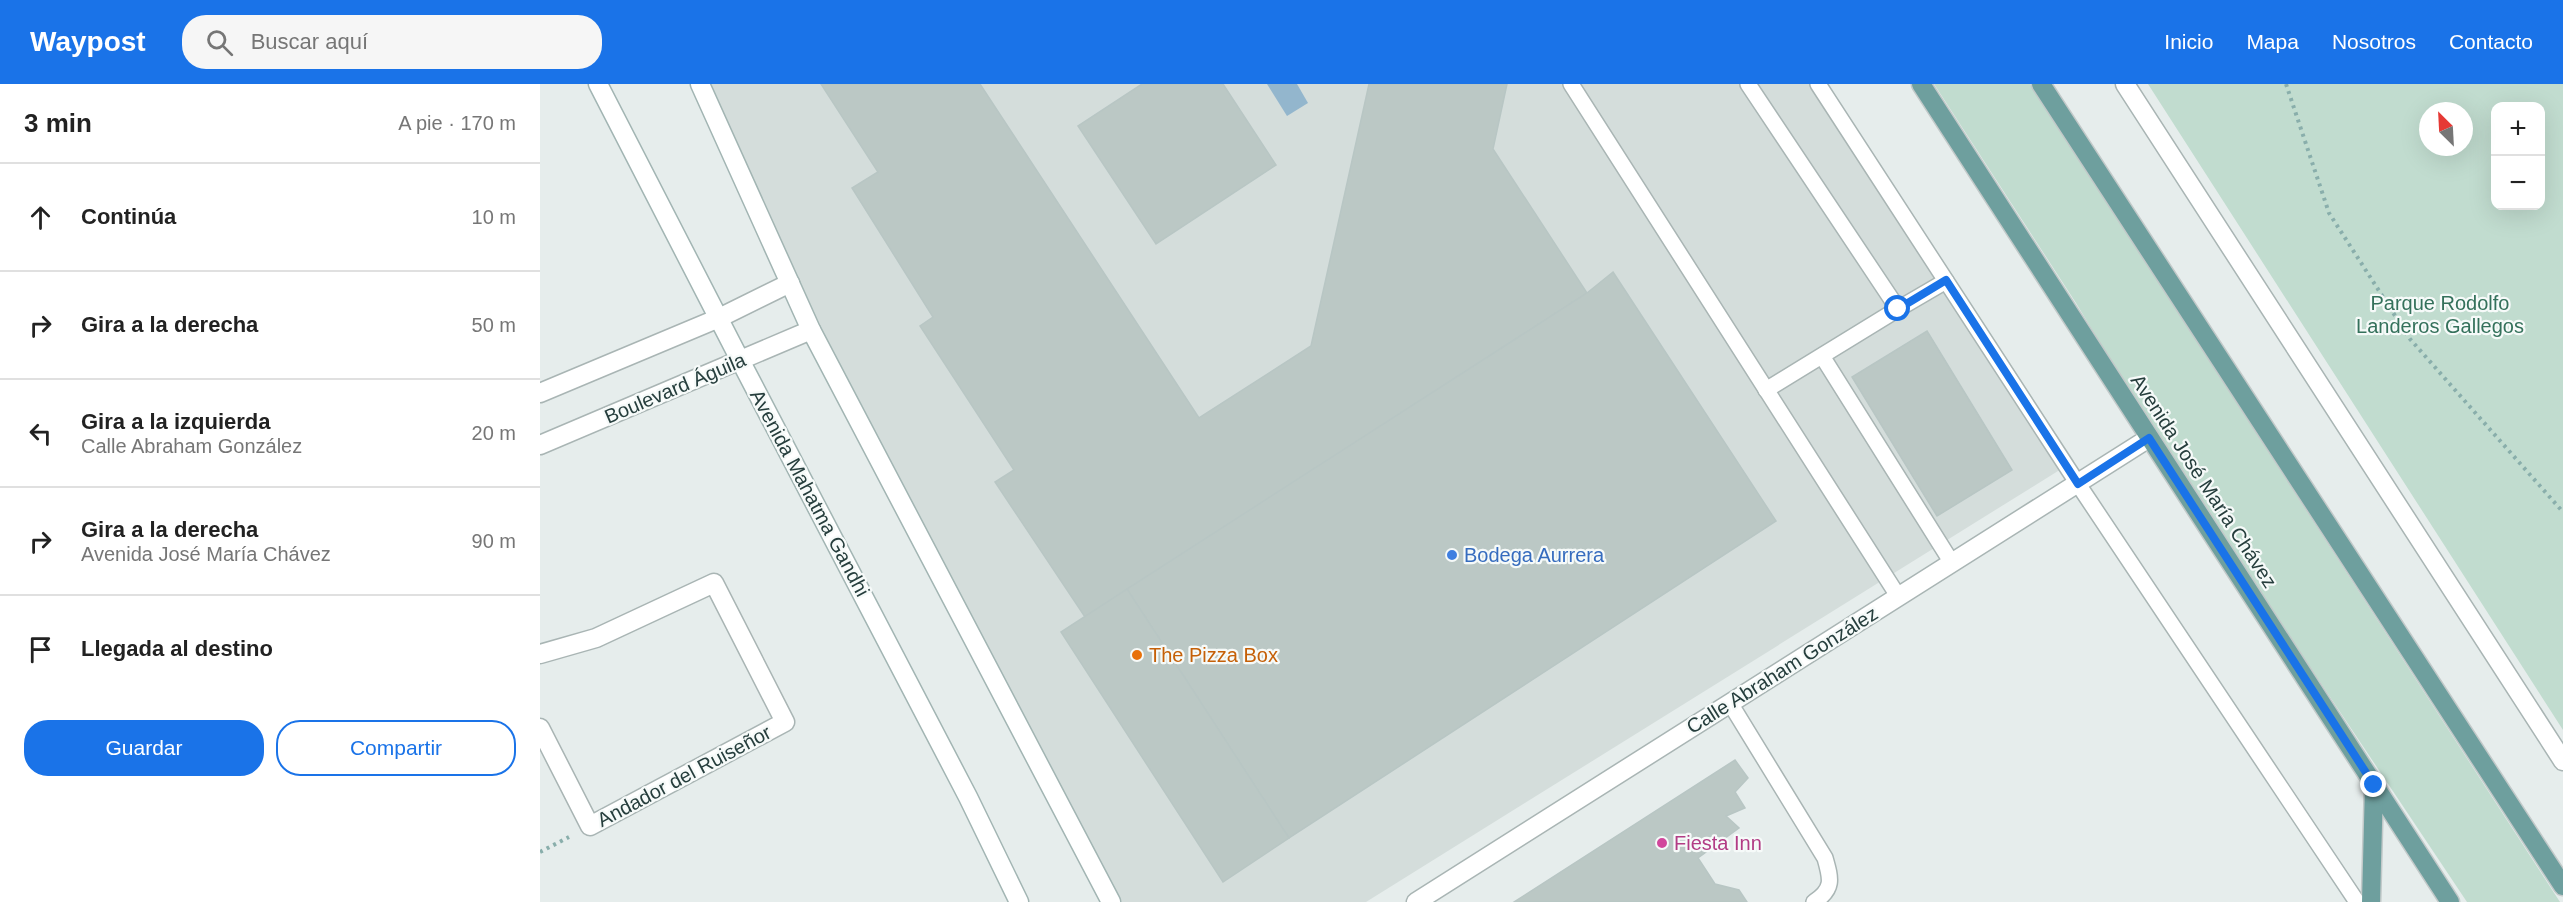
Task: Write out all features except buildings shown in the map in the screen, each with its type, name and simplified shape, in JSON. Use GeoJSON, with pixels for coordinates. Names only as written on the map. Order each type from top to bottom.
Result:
{"type":"FeatureCollection","features":[{"type":"Feature","properties":{"kind":"main road","name":"Avenida José María Chávez"},"geometry":{"type":"LineString","coordinates":[[1921,84],[2450,902]]}},
{"type":"Feature","properties":{"kind":"main road"},"geometry":{"type":"LineString","coordinates":[[2046,88],[2563,886]]}},
{"type":"Feature","properties":{"kind":"main road"},"geometry":{"type":"LineString","coordinates":[[2371,902],[2374,785]]}},
{"type":"Feature","properties":{"kind":"street","name":"Avenida Mahatma Gandhi"},"geometry":{"type":"LineString","coordinates":[[598,84],[968,797],[1019,902]]}},
{"type":"Feature","properties":{"kind":"street"},"geometry":{"type":"LineString","coordinates":[[700,84],[811,330],[1111,902]]}},
{"type":"Feature","properties":{"kind":"street"},"geometry":{"type":"LineString","coordinates":[[2125,84],[2563,761]]}},
{"type":"Feature","properties":{"kind":"street"},"geometry":{"type":"LineString","coordinates":[[540,393],[719,318],[790,283]]}},
{"type":"Feature","properties":{"kind":"street","name":"Boulevard Águila"},"geometry":{"type":"LineString","coordinates":[[540,446],[811,330]]}},
{"type":"Feature","properties":{"kind":"street","name":"Calle Abraham González"},"geometry":{"type":"LineString","coordinates":[[1416,902],[2149,438]]}},
{"type":"Feature","properties":{"kind":"street","name":"Andador del Ruiseñor"},"geometry":{"type":"LineString","coordinates":[[540,654],[596,638],[714,583],[785,722],[590,826]]}},
{"type":"Feature","properties":{"kind":"street"},"geometry":{"type":"LineString","coordinates":[[540,728],[590,826]]}},
{"type":"Feature","properties":{"kind":"lane"},"geometry":{"type":"LineString","coordinates":[[1571,84],[1898,596]]}},
{"type":"Feature","properties":{"kind":"lane"},"geometry":{"type":"LineString","coordinates":[[1748,84],[1898,309]]}},
{"type":"Feature","properties":{"kind":"lane"},"geometry":{"type":"LineString","coordinates":[[1818,84],[2078,484],[2357,902]]}},
{"type":"Feature","properties":{"kind":"lane"},"geometry":{"type":"LineString","coordinates":[[1767,390],[1946,280]]}},
{"type":"Feature","properties":{"kind":"lane"},"geometry":{"type":"LineString","coordinates":[[1822,356],[1952,563]]}},
{"type":"Feature","properties":{"kind":"lane"},"geometry":{"type":"LineString","coordinates":[[1730,703],[1825,858],[1831,878],[1826,894],[1814,902]]}},
{"type":"Feature","properties":{"kind":"path"},"geometry":{"type":"LineString","coordinates":[[2286,84],[2329,213],[2410,339],[2563,512]]}},
{"type":"Feature","properties":{"kind":"path","name":"Andador del Ruiseñor"},"geometry":{"type":"LineString","coordinates":[[540,852],[590,826]]}},
{"type":"Feature","properties":{"kind":"shaded area"},"geometry":{"type":"Polygon","coordinates":[[[694,84],[1827,84],[2074,461],[1366,902],[1115,902],[694,84]]]}},
{"type":"Feature","properties":{"kind":"green space"},"geometry":{"type":"Polygon","coordinates":[[[1934,84],[2030,84],[2560,902],[2467,902],[2161,444],[2076,303],[1934,84]]]}},
{"type":"Feature","properties":{"kind":"green space","name":"Parque Rodolfo Landeros Gallegos"},"geometry":{"type":"Polygon","coordinates":[[[2148,84],[2563,84],[2563,730],[2148,84]]]}},
{"type":"Feature","properties":{"kind":"water"},"geometry":{"type":"Polygon","coordinates":[[[1267,84],[1297,84],[1308,103],[1287,116],[1267,84]]]}},
{"type":"Feature","properties":{"kind":"place","name":"Bodega Aurrera"},"geometry":{"type":"Point","coordinates":[1452,555]}},
{"type":"Feature","properties":{"kind":"place","name":"The Pizza Box"},"geometry":{"type":"Point","coordinates":[1137,655]}},
{"type":"Feature","properties":{"kind":"place","name":"Fiesta Inn"},"geometry":{"type":"Point","coordinates":[1662,843]}},
{"type":"Feature","properties":{"kind":"route"},"geometry":{"type":"LineString","coordinates":[[1898,309],[1946,280],[2078,484],[2149,438],[2374,785]]}}]}
